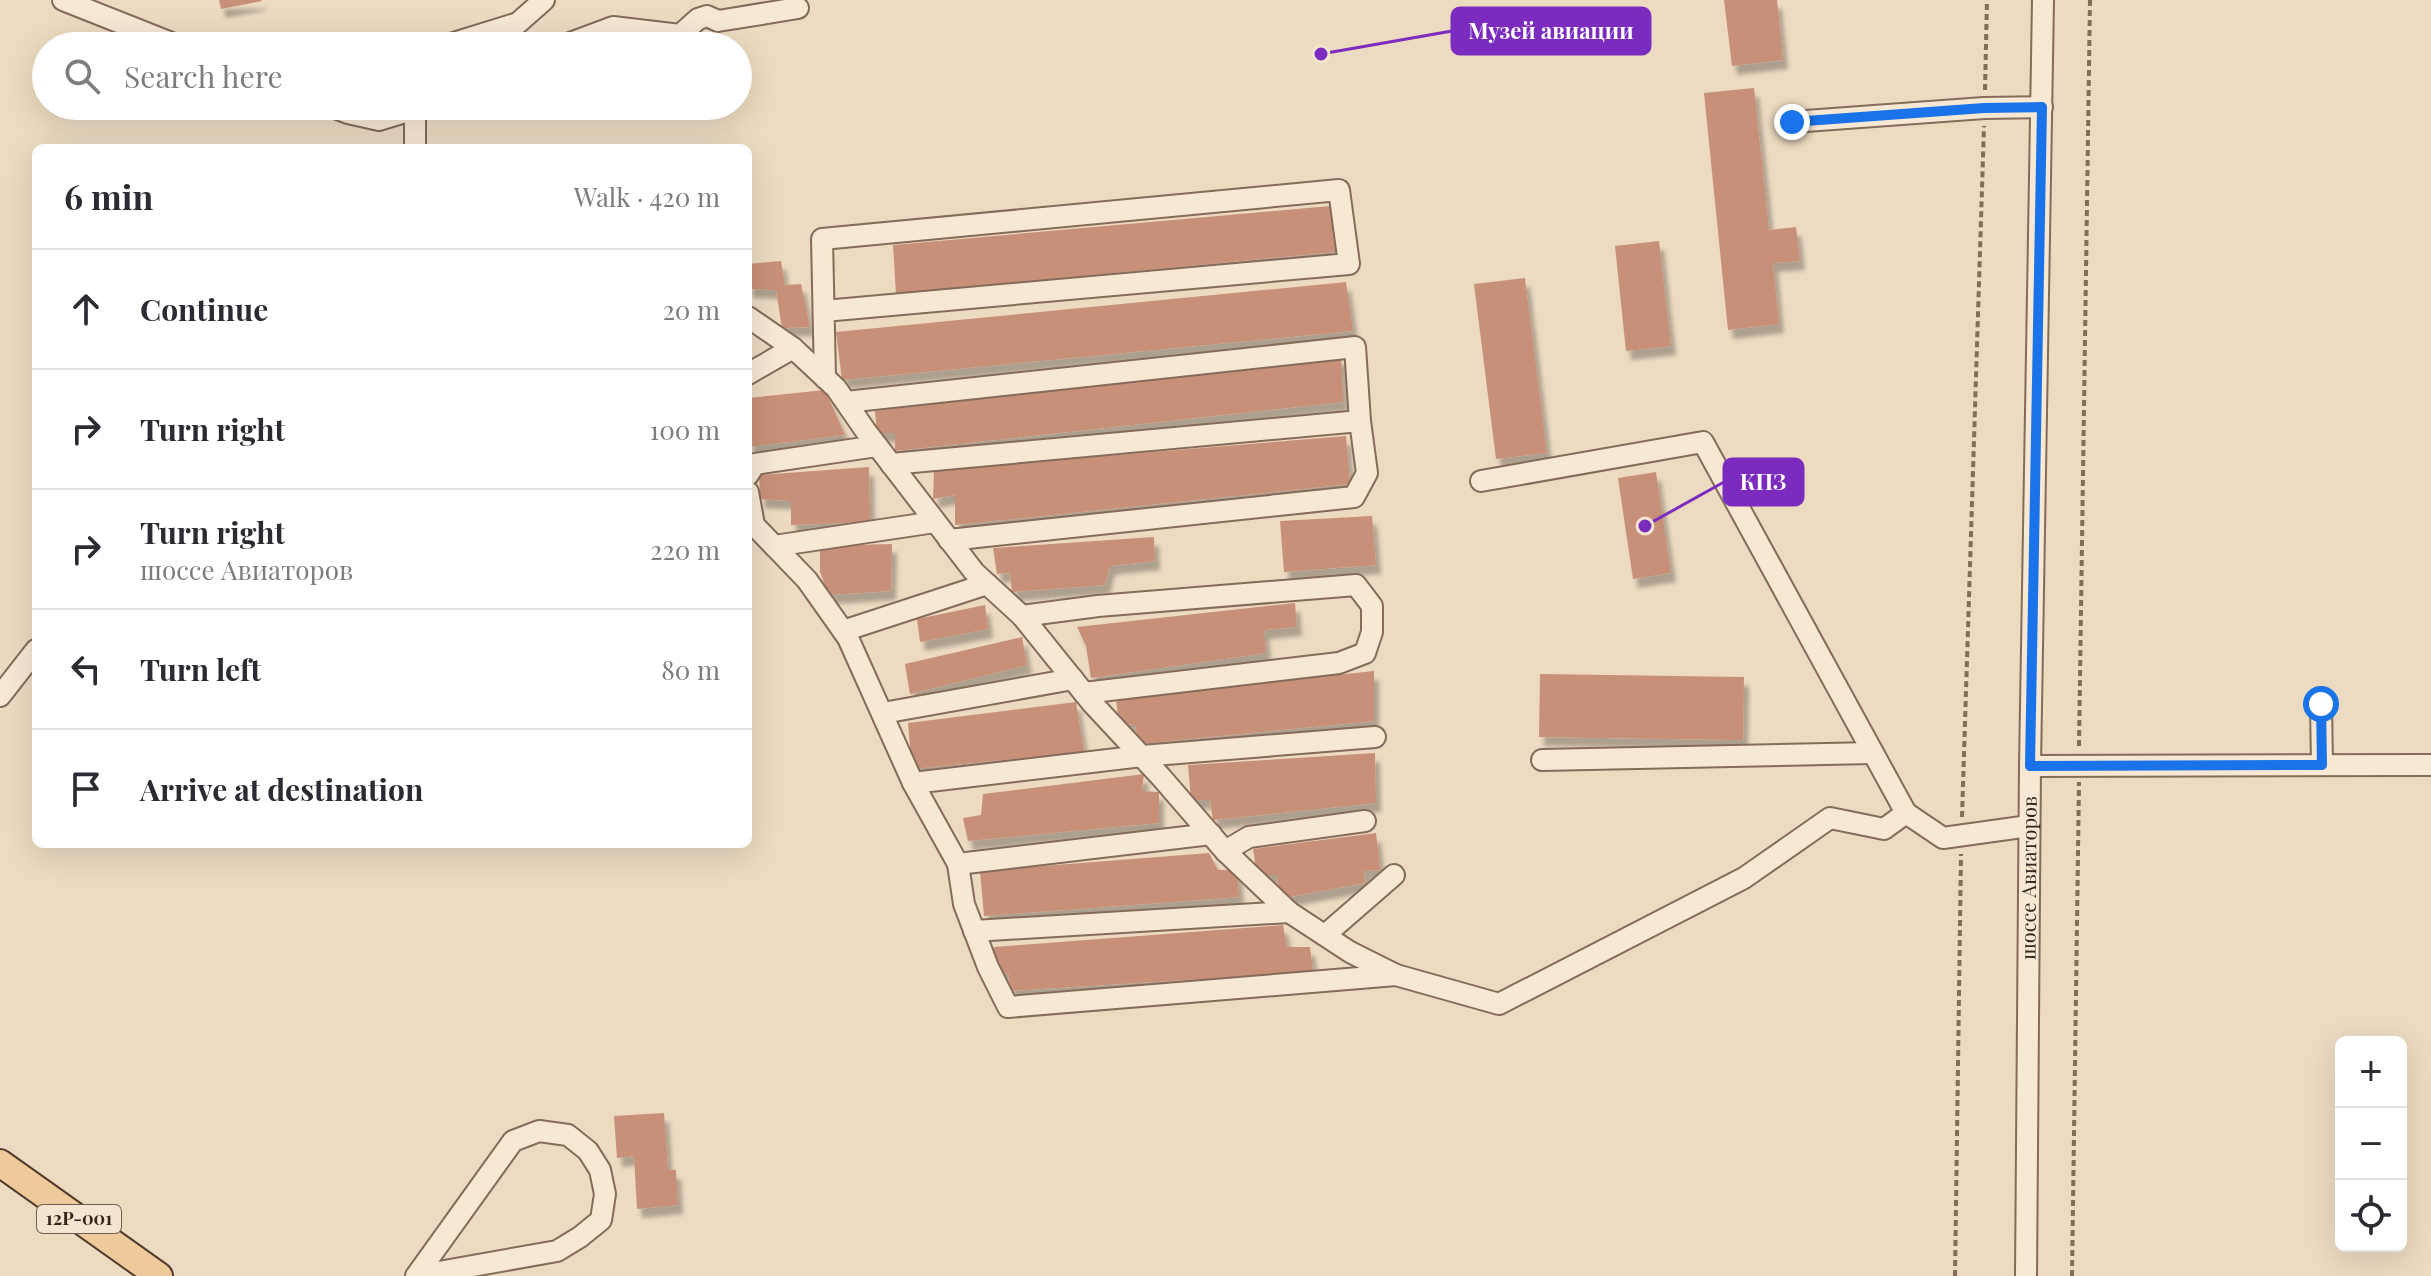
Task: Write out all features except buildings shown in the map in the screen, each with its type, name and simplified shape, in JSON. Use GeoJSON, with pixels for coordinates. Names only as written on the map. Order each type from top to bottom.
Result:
{"type":"FeatureCollection","features":[{"type":"Feature","properties":{"kind":"main road","name":"12Р-001"},"geometry":{"type":"LineString","coordinates":[[0,1163],[159,1276]]}},
{"type":"Feature","properties":{"kind":"street"},"geometry":{"type":"LineString","coordinates":[[63,0],[144,32]]}},
{"type":"Feature","properties":{"kind":"street"},"geometry":{"type":"LineString","coordinates":[[489,32],[518,23],[544,0]]}},
{"type":"Feature","properties":{"kind":"street","name":"шоссе Авиаторов"},"geometry":{"type":"LineString","coordinates":[[2026,1276],[2029,826],[2043,0]]}},
{"type":"Feature","properties":{"kind":"street"},"geometry":{"type":"LineString","coordinates":[[683,32],[698,19],[707,16],[718,21],[798,8]]}},
{"type":"Feature","properties":{"kind":"street"},"geometry":{"type":"LineString","coordinates":[[600,32],[613,27],[655,32]]}},
{"type":"Feature","properties":{"kind":"street"},"geometry":{"type":"LineString","coordinates":[[1792,122],[1984,108],[2042,107]]}},
{"type":"Feature","properties":{"kind":"street"},"geometry":{"type":"LineString","coordinates":[[415,144],[416,120]]}},
{"type":"Feature","properties":{"kind":"street"},"geometry":{"type":"LineString","coordinates":[[824,311],[1349,264],[1339,190],[822,239],[825,378]]}},
{"type":"Feature","properties":{"kind":"street"},"geometry":{"type":"LineString","coordinates":[[752,320],[793,348],[836,388],[975,573],[1022,616],[1078,686],[1225,851],[1289,912],[1350,952],[1396,975],[1499,1004],[1744,878],[1830,818],[1884,829],[1906,813]]}},
{"type":"Feature","properties":{"kind":"street"},"geometry":{"type":"LineString","coordinates":[[846,402],[1355,347],[1367,473],[1354,497],[949,540]]}},
{"type":"Feature","properties":{"kind":"street"},"geometry":{"type":"LineString","coordinates":[[752,372],[793,348]]}},
{"type":"Feature","properties":{"kind":"street"},"geometry":{"type":"LineString","coordinates":[[891,464],[1360,421]]}},
{"type":"Feature","properties":{"kind":"street"},"geometry":{"type":"LineString","coordinates":[[1481,481],[1703,442],[1906,813],[1943,838],[2029,826]]}},
{"type":"Feature","properties":{"kind":"street"},"geometry":{"type":"LineString","coordinates":[[752,469],[755,464],[877,446]]}},
{"type":"Feature","properties":{"kind":"street"},"geometry":{"type":"LineString","coordinates":[[752,514],[754,525],[807,580],[843,631],[913,783],[958,864],[964,904],[988,967],[1008,1007],[1396,975]]}},
{"type":"Feature","properties":{"kind":"street"},"geometry":{"type":"LineString","coordinates":[[774,546],[935,522]]}},
{"type":"Feature","properties":{"kind":"street"},"geometry":{"type":"LineString","coordinates":[[843,631],[987,584]]}},
{"type":"Feature","properties":{"kind":"street"},"geometry":{"type":"LineString","coordinates":[[883,713],[1078,686],[1339,663],[1365,653],[1372,632],[1372,606],[1356,585],[1098,606],[1022,616]]}},
{"type":"Feature","properties":{"kind":"street"},"geometry":{"type":"LineString","coordinates":[[0,696],[32,655]]}},
{"type":"Feature","properties":{"kind":"street"},"geometry":{"type":"LineString","coordinates":[[2321,704],[2322,765]]}},
{"type":"Feature","properties":{"kind":"street"},"geometry":{"type":"LineString","coordinates":[[913,783],[1142,756],[1375,737]]}},
{"type":"Feature","properties":{"kind":"street"},"geometry":{"type":"LineString","coordinates":[[1542,760],[1873,753]]}},
{"type":"Feature","properties":{"kind":"street"},"geometry":{"type":"LineString","coordinates":[[2030,766],[2431,765]]}},
{"type":"Feature","properties":{"kind":"street"},"geometry":{"type":"LineString","coordinates":[[1225,851],[1249,837],[1365,821]]}},
{"type":"Feature","properties":{"kind":"street"},"geometry":{"type":"LineString","coordinates":[[958,864],[1211,834]]}},
{"type":"Feature","properties":{"kind":"street"},"geometry":{"type":"LineString","coordinates":[[1325,935],[1394,875]]}},
{"type":"Feature","properties":{"kind":"street"},"geometry":{"type":"LineString","coordinates":[[974,931],[1289,912]]}},
{"type":"Feature","properties":{"kind":"street"},"geometry":{"type":"LineString","coordinates":[[539,1131],[568,1135],[588,1151],[600,1170],[605,1194],[601,1220],[580,1237],[557,1251],[416,1276],[513,1141],[539,1131]]}},
{"type":"Feature","properties":{"kind":"path"},"geometry":{"type":"LineString","coordinates":[[1961,832],[1987,0]]}},
{"type":"Feature","properties":{"kind":"path"},"geometry":{"type":"LineString","coordinates":[[2072,1276],[2090,0]]}},
{"type":"Feature","properties":{"kind":"path"},"geometry":{"type":"LineString","coordinates":[[1955,1276],[1961,847]]}},
{"type":"Feature","properties":{"kind":"place","name":"Музей авиации"},"geometry":{"type":"Point","coordinates":[1321,54]}},
{"type":"Feature","properties":{"kind":"place","name":"КПЗ"},"geometry":{"type":"Point","coordinates":[1645,526]}},
{"type":"Feature","properties":{"kind":"route"},"geometry":{"type":"LineString","coordinates":[[1792,122],[1984,108],[2042,107],[2030,766],[2322,765],[2321,704]]}}]}
